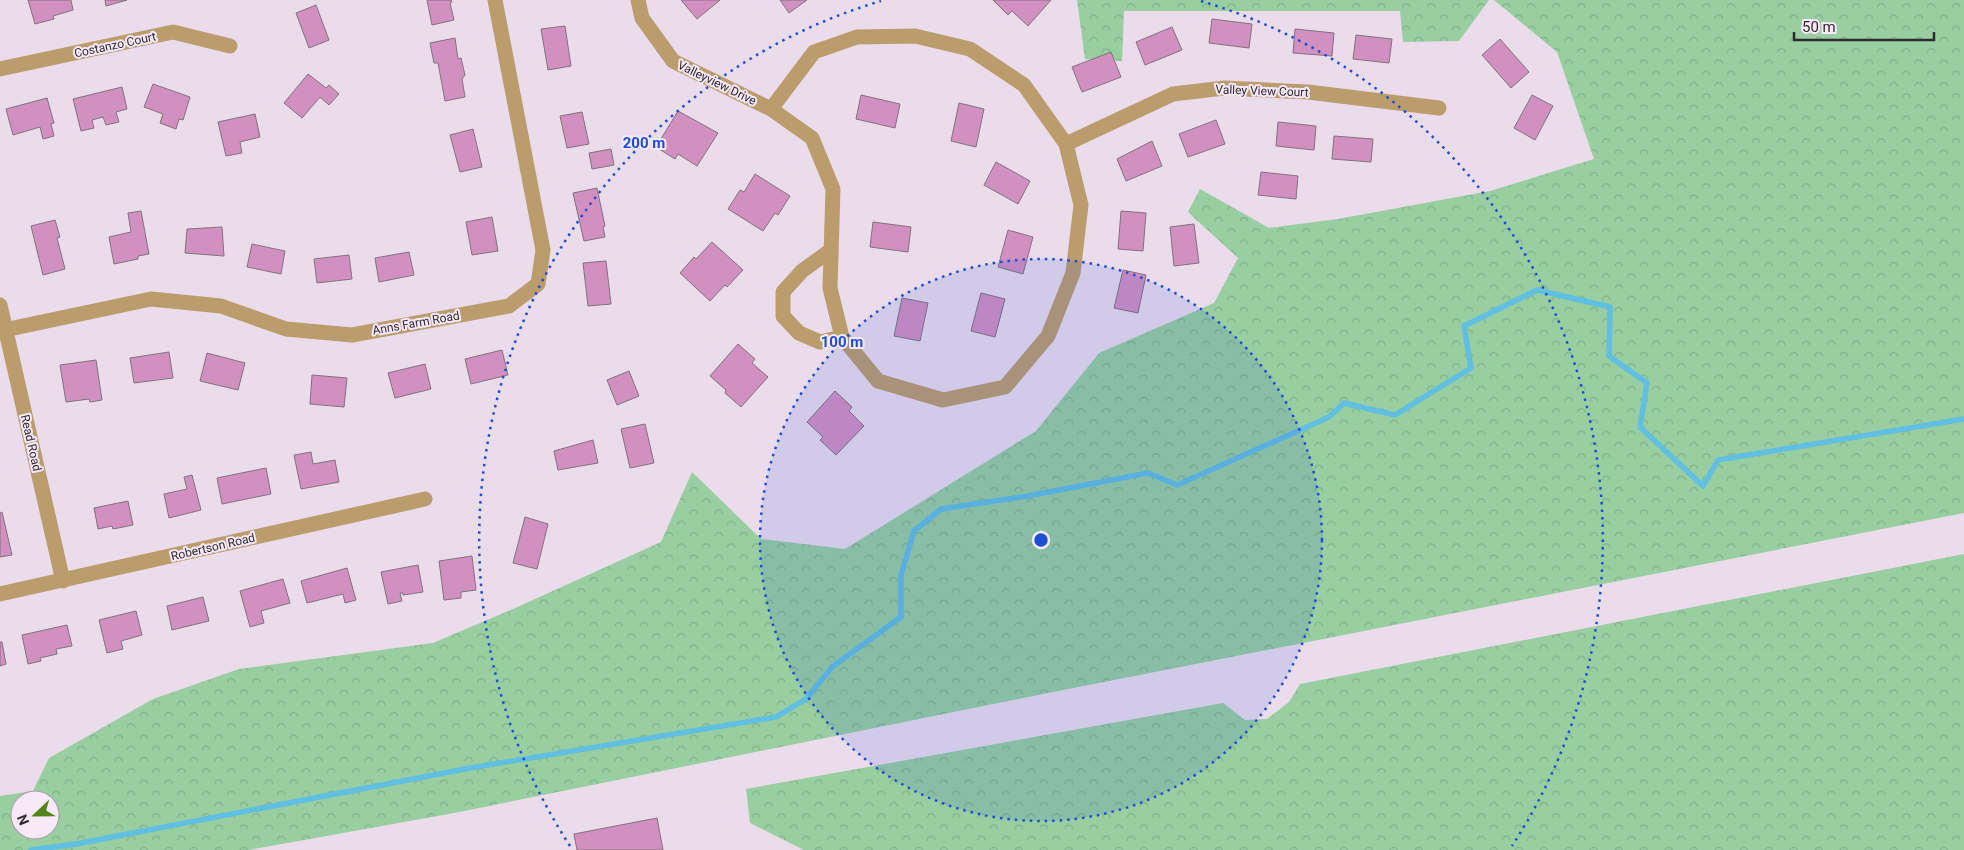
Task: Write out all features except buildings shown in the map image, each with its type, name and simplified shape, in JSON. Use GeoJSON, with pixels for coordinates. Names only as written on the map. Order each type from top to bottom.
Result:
{"type":"FeatureCollection","features":[{"type":"Feature","properties":{"kind":"street","name":"Anns Farm Road"},"geometry":{"type":"LineString","coordinates":[[3,330],[151,299],[221,306],[286,329],[352,335],[509,306],[538,284],[543,250],[496,0]]}},
{"type":"Feature","properties":{"kind":"street","name":"Valleyview Drive"},"geometry":{"type":"LineString","coordinates":[[638,0],[642,18],[673,61],[771,109],[812,138],[833,189],[830,288],[842,337],[878,381],[942,400],[1005,387],[1048,336],[1072,273],[1081,205],[1066,144],[1024,85],[970,49],[915,36],[857,37],[814,52],[771,109]]}},
{"type":"Feature","properties":{"kind":"street","name":"Costanzo Court"},"geometry":{"type":"LineString","coordinates":[[0,69],[173,32],[230,46]]}},
{"type":"Feature","properties":{"kind":"street","name":"Valley View Court"},"geometry":{"type":"LineString","coordinates":[[1066,144],[1173,94],[1224,88],[1308,92],[1439,108]]}},
{"type":"Feature","properties":{"kind":"street"},"geometry":{"type":"LineString","coordinates":[[831,250],[802,271],[784,292],[783,316],[799,332],[820,342],[842,337]]}},
{"type":"Feature","properties":{"kind":"street","name":"Read Road"},"geometry":{"type":"LineString","coordinates":[[0,306],[3,330],[63,581]]}},
{"type":"Feature","properties":{"kind":"street","name":"Robertson Road"},"geometry":{"type":"LineString","coordinates":[[0,594],[425,499]]}},
{"type":"Feature","properties":{"kind":"green space"},"geometry":{"type":"Polygon","coordinates":[[[1077,0],[1489,0],[1459,41],[1403,42],[1400,11],[1124,11],[1122,61],[1085,59],[1077,0]]]}},
{"type":"Feature","properties":{"kind":"green space"},"geometry":{"type":"Polygon","coordinates":[[[1494,0],[1964,0],[1964,513],[1048,693],[454,813],[249,850],[0,850],[0,796],[10,794],[10,840],[60,840],[60,790],[33,790],[49,758],[153,699],[239,669],[433,643],[661,542],[692,472],[761,539],[845,549],[1036,431],[1099,353],[1214,303],[1238,258],[1188,212],[1200,189],[1269,228],[1338,219],[1490,191],[1594,159],[1557,52],[1494,0]]]}},
{"type":"Feature","properties":{"kind":"green space"},"geometry":{"type":"Polygon","coordinates":[[[1964,554],[1964,850],[804,850],[750,823],[746,789],[1223,703],[1245,720],[1267,719],[1289,702],[1300,684],[1964,554]]]}},
{"type":"Feature","properties":{"kind":"waterway"},"geometry":{"type":"LineString","coordinates":[[31,850],[76,844],[470,768],[776,717],[806,699],[832,667],[901,617],[901,575],[914,531],[941,509],[1028,496],[1148,473],[1177,485],[1329,417],[1344,403],[1395,415],[1471,368],[1464,326],[1537,290],[1610,307],[1609,356],[1647,383],[1640,427],[1703,486],[1718,460],[1964,419]]}}]}
